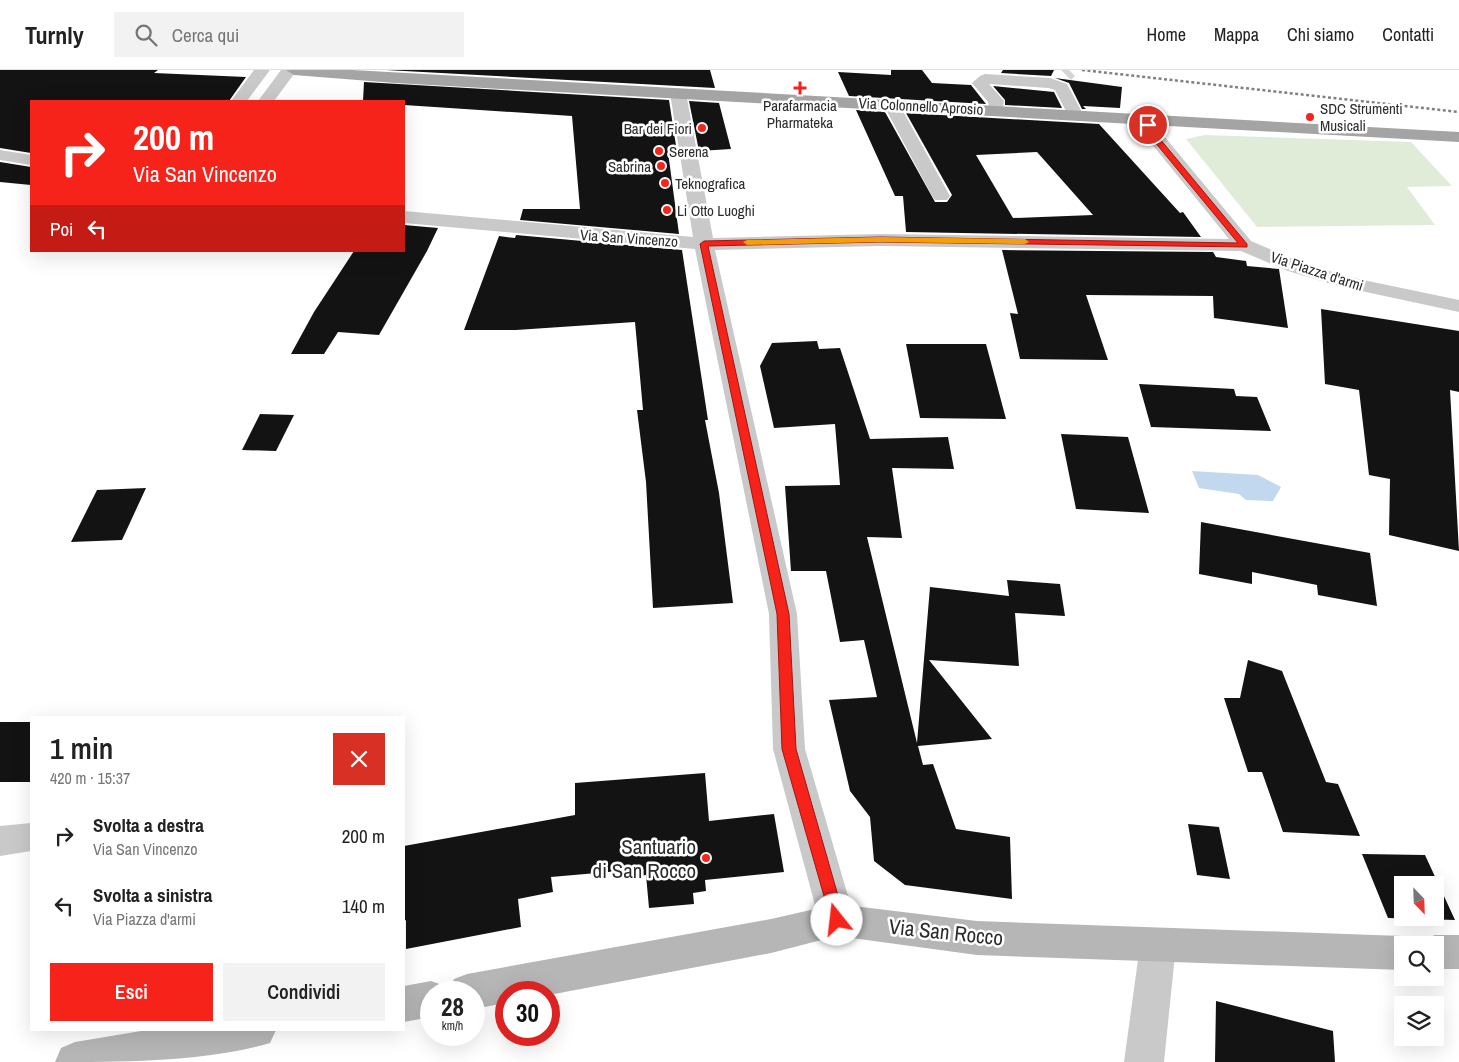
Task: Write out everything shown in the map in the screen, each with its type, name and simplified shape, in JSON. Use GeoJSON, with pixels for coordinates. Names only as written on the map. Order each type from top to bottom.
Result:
{"type":"FeatureCollection","features":[{"type":"Feature","properties":{"kind":"main road","name":"Via Colonnello Aprosio"},"geometry":{"type":"LineString","coordinates":[[294,70],[397,74],[678,93],[1459,137]]}},
{"type":"Feature","properties":{"kind":"street"},"geometry":{"type":"LineString","coordinates":[[239,100],[262,70]]}},
{"type":"Feature","properties":{"kind":"street"},"geometry":{"type":"LineString","coordinates":[[267,100],[289,70]]}},
{"type":"Feature","properties":{"kind":"street"},"geometry":{"type":"LineString","coordinates":[[996,110],[996,101],[980,83],[985,79],[1050,83],[1063,81],[1076,116]]}},
{"type":"Feature","properties":{"kind":"street"},"geometry":{"type":"LineString","coordinates":[[678,93],[702,231],[783,614],[789,749],[837,920]]}},
{"type":"Feature","properties":{"kind":"street"},"geometry":{"type":"LineString","coordinates":[[891,104],[941,196]]}},
{"type":"Feature","properties":{"kind":"street","name":"Via Piazza d'armi"},"geometry":{"type":"LineString","coordinates":[[1145,120],[1156,139],[1244,245],[1295,267],[1345,282],[1459,306]]}},
{"type":"Feature","properties":{"kind":"street"},"geometry":{"type":"LineString","coordinates":[[0,155],[30,160]]}},
{"type":"Feature","properties":{"kind":"street","name":"Via San Vincenzo"},"geometry":{"type":"LineString","coordinates":[[405,217],[584,235],[702,231],[767,242],[880,240],[1244,245]]}},
{"type":"Feature","properties":{"kind":"street"},"geometry":{"type":"LineString","coordinates":[[0,841],[30,838]]}},
{"type":"Feature","properties":{"kind":"street","name":"Via San Rocco"},"geometry":{"type":"LineString","coordinates":[[485,989],[762,938],[837,920],[977,938],[1394,953]]}},
{"type":"Feature","properties":{"kind":"street"},"geometry":{"type":"LineString","coordinates":[[1144,1062],[1158,945]]}},
{"type":"Feature","properties":{"kind":"street"},"geometry":{"type":"LineString","coordinates":[[1444,952],[1459,952]]}},
{"type":"Feature","properties":{"kind":"street"},"geometry":{"type":"LineString","coordinates":[[405,1004],[420,1001]]}},
{"type":"Feature","properties":{"kind":"street"},"geometry":{"type":"LineString","coordinates":[[75,1062],[250,1031]]}},
{"type":"Feature","properties":{"kind":"green space"},"geometry":{"type":"Polygon","coordinates":[[[1205,135],[1411,142],[1452,186],[1407,187],[1435,225],[1257,227],[1186,139],[1205,135]]]}},
{"type":"Feature","properties":{"kind":"water"},"geometry":{"type":"Polygon","coordinates":[[[1192,471],[1258,475],[1281,487],[1273,501],[1246,500],[1239,494],[1199,488],[1192,471]]]}},
{"type":"Feature","properties":{"kind":"building"},"geometry":{"type":"Polygon","coordinates":[[[0,70],[158,70],[154,73],[246,77],[230,100],[30,100],[30,153],[0,148],[0,70]]]}},
{"type":"Feature","properties":{"kind":"building"},"geometry":{"type":"Polygon","coordinates":[[[386,70],[710,70],[715,88],[678,86],[386,70]]]}},
{"type":"Feature","properties":{"kind":"building"},"geometry":{"type":"Polygon","coordinates":[[[891,70],[922,70],[932,83],[971,85],[986,104],[849,96],[838,72],[891,75],[891,70]]]}},
{"type":"Feature","properties":{"kind":"building"},"geometry":{"type":"Polygon","coordinates":[[[1003,70],[1054,70],[1051,76],[1001,73],[1003,70]]]}},
{"type":"Feature","properties":{"kind":"building"},"geometry":{"type":"Polygon","coordinates":[[[1055,78],[1122,87],[1120,108],[1083,106],[1086,109],[1082,109],[1069,83],[1055,78]]]}},
{"type":"Feature","properties":{"kind":"building"},"geometry":{"type":"Polygon","coordinates":[[[364,82],[669,100],[677,152],[668,152],[679,234],[520,220],[523,209],[580,209],[572,116],[405,105],[405,100],[363,100],[364,82]]]}},
{"type":"Feature","properties":{"kind":"building"},"geometry":{"type":"Polygon","coordinates":[[[993,86],[1054,92],[1062,108],[1005,105],[1005,100],[993,86]]]}},
{"type":"Feature","properties":{"kind":"building"},"geometry":{"type":"Polygon","coordinates":[[[689,101],[719,103],[731,149],[699,151],[689,101]]]}},
{"type":"Feature","properties":{"kind":"building"},"geometry":{"type":"Polygon","coordinates":[[[856,110],[885,112],[935,202],[947,202],[952,195],[906,113],[1099,124],[1180,213],[1183,212],[1201,237],[906,232],[903,196],[895,196],[856,110]],[[1037,152],[976,155],[1013,218],[1093,215],[1037,152]]]}},
{"type":"Feature","properties":{"kind":"building"},"geometry":{"type":"Polygon","coordinates":[[[0,162],[30,167],[30,185],[0,182],[0,162]]]}},
{"type":"Feature","properties":{"kind":"building"},"geometry":{"type":"Polygon","coordinates":[[[405,225],[438,228],[379,335],[338,332],[324,354],[291,354],[314,312],[353,252],[405,252],[405,225]]]}},
{"type":"Feature","properties":{"kind":"building"},"geometry":{"type":"Polygon","coordinates":[[[516,235],[682,250],[708,420],[705,420],[719,493],[733,603],[653,608],[646,482],[637,410],[643,410],[635,322],[516,330],[464,330],[499,236],[515,238],[516,235]]]}},
{"type":"Feature","properties":{"kind":"building"},"geometry":{"type":"Polygon","coordinates":[[[1002,250],[1213,252],[1216,257],[1246,261],[1247,266],[1279,269],[1288,328],[1214,318],[1213,296],[1086,295],[1108,360],[1020,359],[1010,313],[1018,314],[1002,250]]]}},
{"type":"Feature","properties":{"kind":"building"},"geometry":{"type":"Polygon","coordinates":[[[1321,309],[1459,331],[1459,392],[1450,390],[1459,551],[1389,535],[1390,479],[1369,475],[1359,390],[1325,384],[1321,309]]]}},
{"type":"Feature","properties":{"kind":"building"},"geometry":{"type":"Polygon","coordinates":[[[817,341],[819,349],[840,348],[870,439],[948,437],[954,469],[892,468],[902,538],[867,537],[917,743],[930,587],[1009,596],[1007,580],[1060,584],[1065,616],[1015,613],[1019,666],[929,660],[992,739],[918,746],[923,765],[933,764],[956,829],[1010,837],[1012,899],[905,885],[874,861],[870,817],[850,791],[829,700],[877,697],[864,640],[840,642],[826,571],[791,571],[785,486],[840,485],[835,424],[774,428],[760,366],[772,343],[817,341]]]}},
{"type":"Feature","properties":{"kind":"building"},"geometry":{"type":"Polygon","coordinates":[[[906,344],[986,344],[1006,419],[920,418],[906,344]]]}},
{"type":"Feature","properties":{"kind":"building"},"geometry":{"type":"Polygon","coordinates":[[[1139,384],[1234,389],[1236,396],[1257,397],[1271,431],[1151,427],[1139,384]]]}},
{"type":"Feature","properties":{"kind":"building"},"geometry":{"type":"Polygon","coordinates":[[[260,414],[294,415],[276,451],[242,450],[260,414]]]}},
{"type":"Feature","properties":{"kind":"building"},"geometry":{"type":"Polygon","coordinates":[[[1061,434],[1128,437],[1149,513],[1076,509],[1061,434]]]}},
{"type":"Feature","properties":{"kind":"building"},"geometry":{"type":"Polygon","coordinates":[[[146,488],[122,540],[71,542],[97,490],[146,488]]]}},
{"type":"Feature","properties":{"kind":"building"},"geometry":{"type":"Polygon","coordinates":[[[1201,522],[1370,553],[1377,606],[1318,595],[1317,585],[1252,572],[1252,584],[1199,574],[1201,522]]]}},
{"type":"Feature","properties":{"kind":"building"},"geometry":{"type":"Polygon","coordinates":[[[1248,660],[1282,671],[1326,782],[1338,784],[1360,836],[1283,832],[1262,772],[1248,772],[1224,698],[1240,698],[1248,660]]]}},
{"type":"Feature","properties":{"kind":"building"},"geometry":{"type":"Polygon","coordinates":[[[0,722],[30,722],[30,782],[0,782],[0,722]]]}},
{"type":"Feature","properties":{"kind":"building"},"geometry":{"type":"Polygon","coordinates":[[[705,773],[709,821],[774,814],[784,872],[705,880],[706,891],[693,893],[694,904],[649,908],[646,875],[631,877],[631,870],[551,877],[553,892],[518,899],[521,927],[406,949],[405,846],[575,815],[575,783],[705,773]]]}},
{"type":"Feature","properties":{"kind":"building"},"geometry":{"type":"Polygon","coordinates":[[[1188,824],[1219,827],[1230,879],[1197,875],[1188,824]]]}},
{"type":"Feature","properties":{"kind":"building"},"geometry":{"type":"Polygon","coordinates":[[[1362,854],[1425,855],[1435,876],[1394,876],[1394,918],[1388,918],[1362,854]]]}},
{"type":"Feature","properties":{"kind":"building"},"geometry":{"type":"Polygon","coordinates":[[[1444,896],[1455,920],[1444,920],[1444,896]]]}},
{"type":"Feature","properties":{"kind":"building"},"geometry":{"type":"Polygon","coordinates":[[[1216,1001],[1333,1031],[1335,1062],[1215,1062],[1216,1001]]]}},
{"type":"Feature","properties":{"kind":"tunnel"},"geometry":{"type":"LineString","coordinates":[[1065,74],[1069,70]]}},
{"type":"Feature","properties":{"kind":"railway"},"geometry":{"type":"LineString","coordinates":[[1082,70],[1459,112]]}},
{"type":"Feature","properties":{"kind":"slow traffic"},"geometry":{"type":"LineString","coordinates":[[747,242],[818,240],[1025,242]]}},
{"type":"Feature","properties":{"kind":"place","name":"Parafarmacia Pharmateka"},"geometry":{"type":"Point","coordinates":[800,88]}},
{"type":"Feature","properties":{"kind":"place","name":"SDC Strumenti Musicali"},"geometry":{"type":"Point","coordinates":[1310,117]}},
{"type":"Feature","properties":{"kind":"place","name":"Bar dei Fiori"},"geometry":{"type":"Point","coordinates":[702,128]}},
{"type":"Feature","properties":{"kind":"place","name":"Serena"},"geometry":{"type":"Point","coordinates":[659,151]}},
{"type":"Feature","properties":{"kind":"place","name":"Sabrina"},"geometry":{"type":"Point","coordinates":[661,166]}},
{"type":"Feature","properties":{"kind":"place","name":"Teknografica"},"geometry":{"type":"Point","coordinates":[665,183]}},
{"type":"Feature","properties":{"kind":"place","name":"Li Otto Luoghi"},"geometry":{"type":"Point","coordinates":[667,210]}},
{"type":"Feature","properties":{"kind":"place","name":"Santuario di San Rocco"},"geometry":{"type":"Point","coordinates":[706,858]}},
{"type":"Feature","properties":{"kind":"route"},"geometry":{"type":"LineString","coordinates":[[837,920],[789,749],[783,614],[704,244],[880,240],[1244,245],[1156,139],[1148,125]]}}]}
